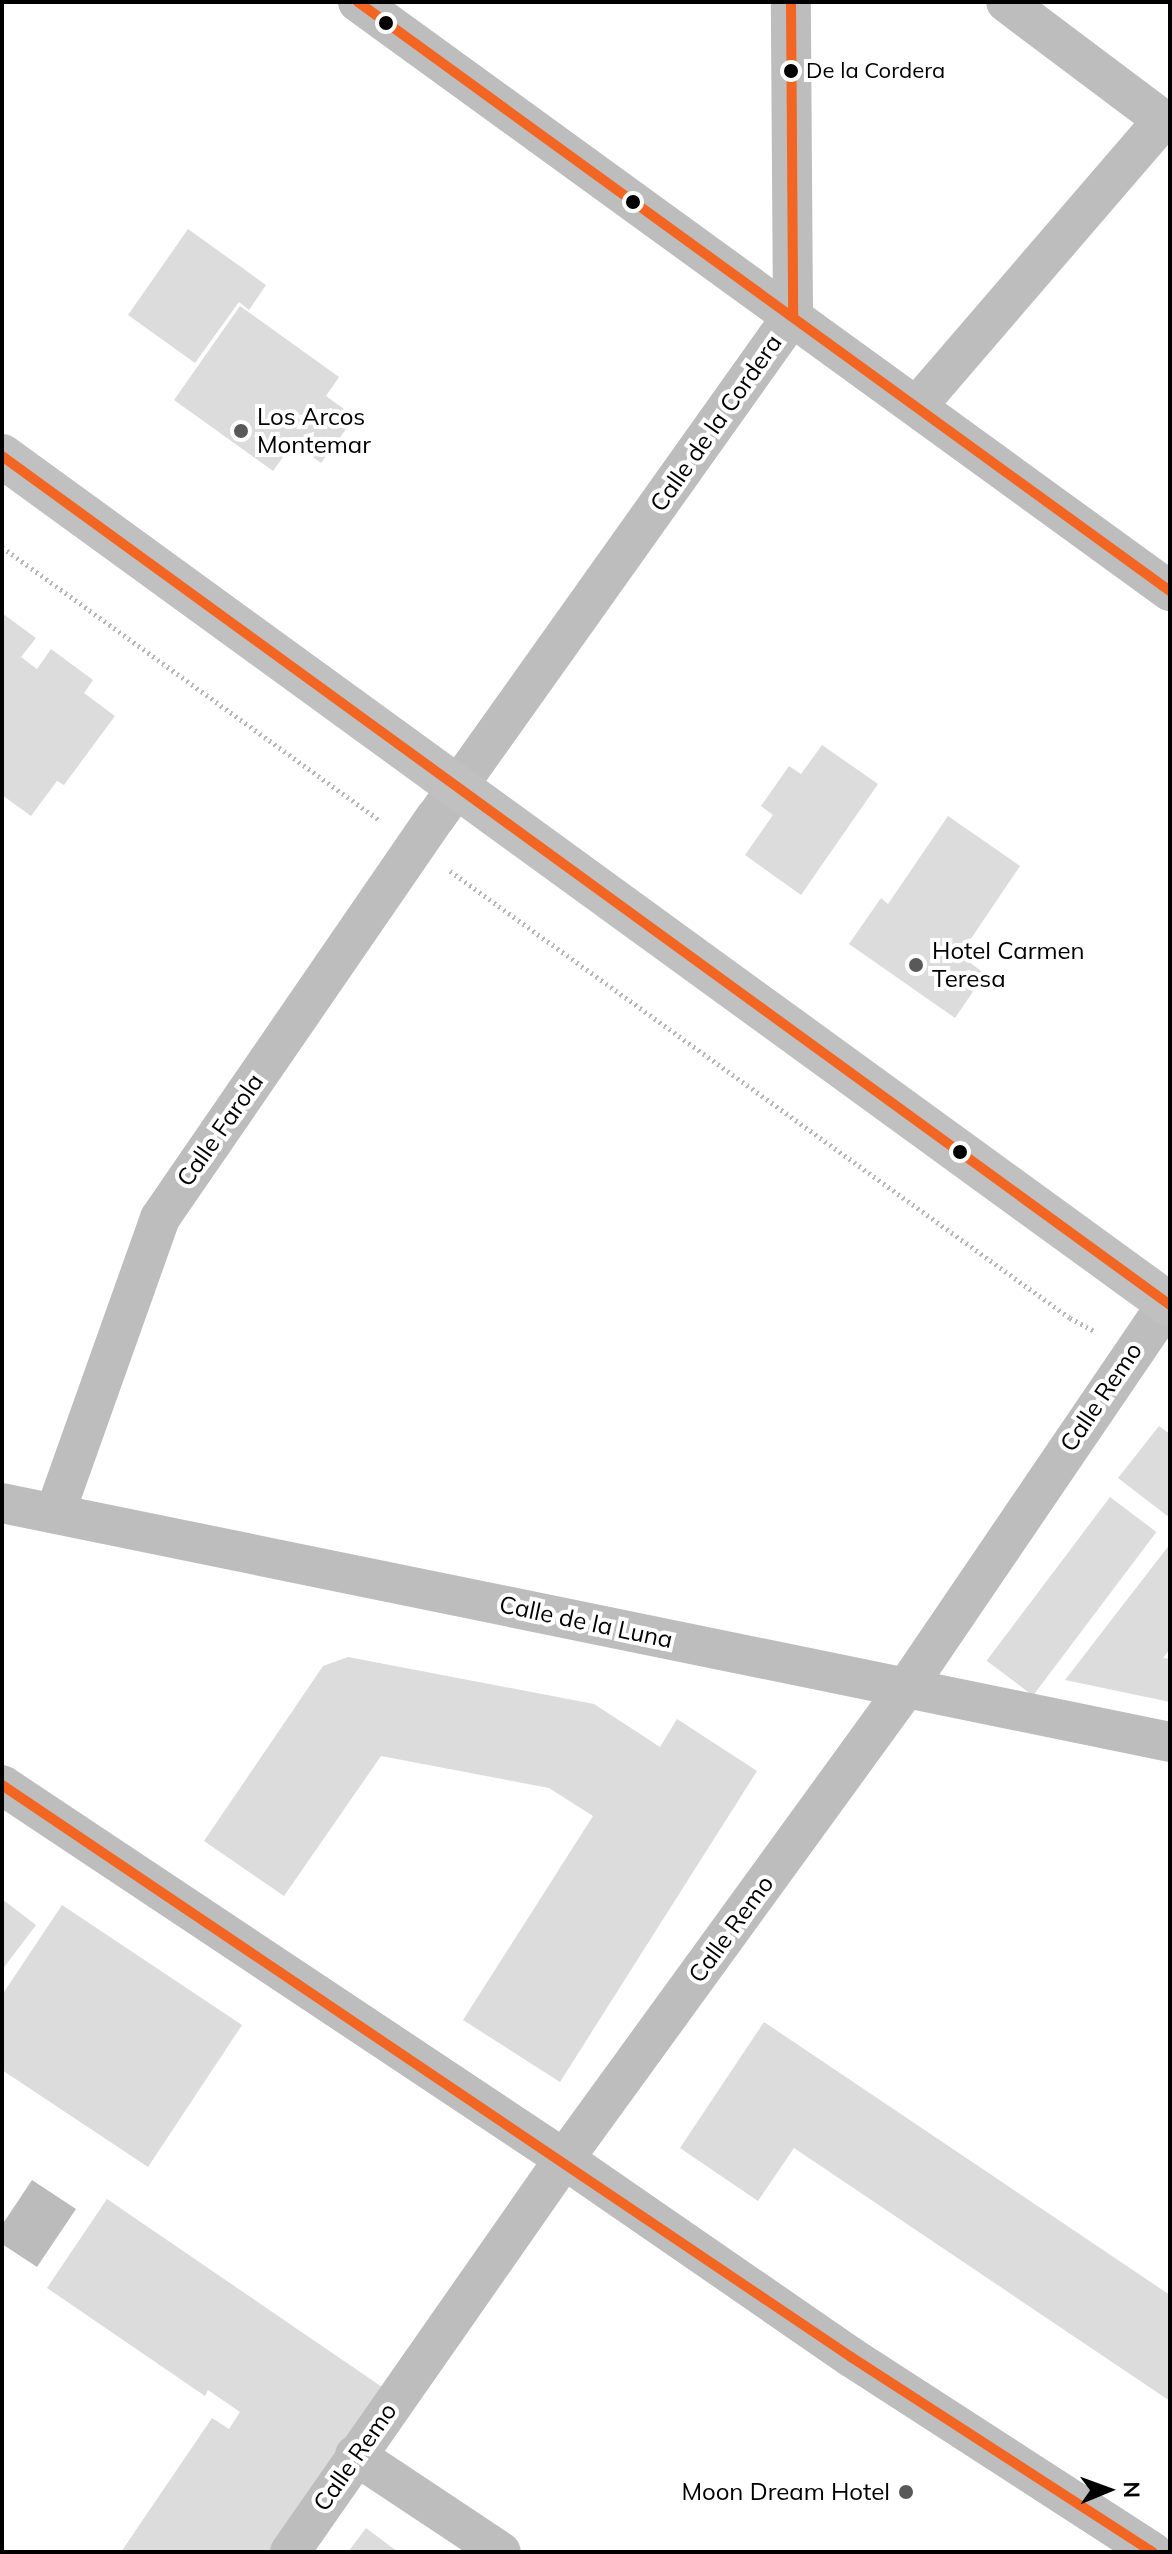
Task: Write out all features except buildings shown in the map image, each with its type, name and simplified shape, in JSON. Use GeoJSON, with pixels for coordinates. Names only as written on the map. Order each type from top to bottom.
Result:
{"type":"FeatureCollection","features":[{"type":"Feature","properties":{"kind":"main road"},"geometry":{"type":"LineString","coordinates":[[2,456],[1169,1302]]}},
{"type":"Feature","properties":{"kind":"street"},"geometry":{"type":"LineString","coordinates":[[358,2],[756,294],[793,315],[1170,591]]}},
{"type":"Feature","properties":{"kind":"street","name":"Calle de la Cordera"},"geometry":{"type":"LineString","coordinates":[[459,786],[793,315],[791,2]]}},
{"type":"Feature","properties":{"kind":"street"},"geometry":{"type":"LineString","coordinates":[[917,406],[1163,120],[1006,2]]}},
{"type":"Feature","properties":{"kind":"street","name":"Calle Farola"},"geometry":{"type":"LineString","coordinates":[[55,1513],[160,1218],[459,786]]}},
{"type":"Feature","properties":{"kind":"street","name":"Calle Remo"},"geometry":{"type":"LineString","coordinates":[[290,2552],[564,2159],[906,1688],[1133,1350],[1169,1302]]}},
{"type":"Feature","properties":{"kind":"street","name":"Calle de la Luna"},"geometry":{"type":"LineString","coordinates":[[2,1503],[1170,1742]]}},
{"type":"Feature","properties":{"kind":"street"},"geometry":{"type":"LineString","coordinates":[[2,1785],[564,2159],[851,2357],[1152,2552]]}},
{"type":"Feature","properties":{"kind":"street"},"geometry":{"type":"LineString","coordinates":[[355,2455],[501,2552]]}},
{"type":"Feature","properties":{"kind":"path"},"geometry":{"type":"LineString","coordinates":[[2,547],[1070,1318],[1133,1350]]}},
{"type":"Feature","properties":{"kind":"shaded area"},"geometry":{"type":"Polygon","coordinates":[[[32,2180],[76,2209],[37,2267],[2,2244],[2,2225],[32,2180]]]}},
{"type":"Feature","properties":{"kind":"transit line"},"geometry":{"type":"LineString","coordinates":[[358,2],[1170,591]]}},
{"type":"Feature","properties":{"kind":"transit line"},"geometry":{"type":"LineString","coordinates":[[791,2],[793,315]]}},
{"type":"Feature","properties":{"kind":"transit line"},"geometry":{"type":"LineString","coordinates":[[2,456],[1170,1305]]}},
{"type":"Feature","properties":{"kind":"transit line"},"geometry":{"type":"LineString","coordinates":[[2,1785],[851,2357],[1152,2552]]}},
{"type":"Feature","properties":{"kind":"place","name":"De la Cordera"},"geometry":{"type":"Point","coordinates":[791,71]}},
{"type":"Feature","properties":{"kind":"place","name":"Los Arcos Montemar"},"geometry":{"type":"Point","coordinates":[241,431]}},
{"type":"Feature","properties":{"kind":"place","name":"Hotel Carmen Teresa"},"geometry":{"type":"Point","coordinates":[916,965]}},
{"type":"Feature","properties":{"kind":"place","name":"Moon Dream Hotel"},"geometry":{"type":"Point","coordinates":[906,2492]}}]}
